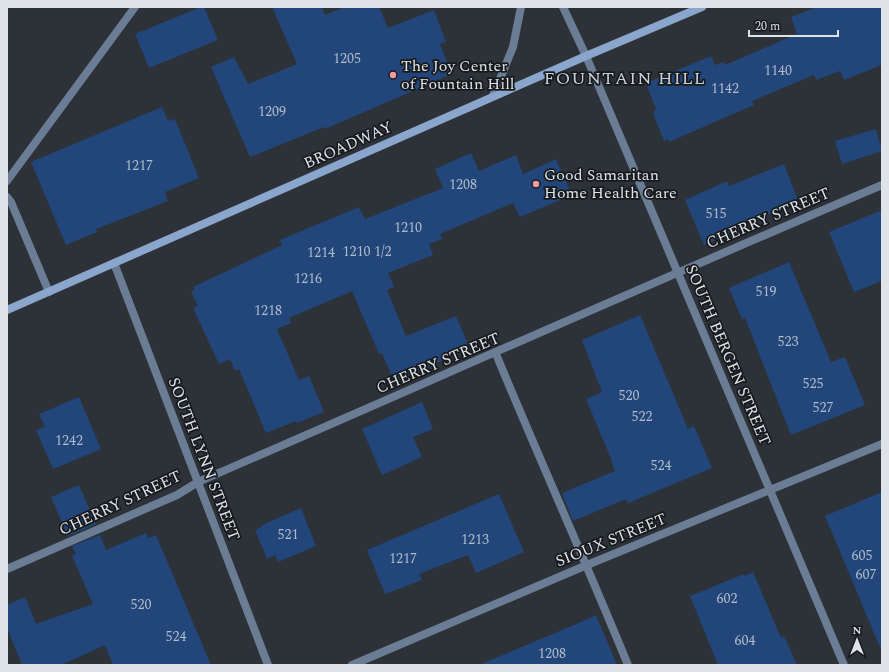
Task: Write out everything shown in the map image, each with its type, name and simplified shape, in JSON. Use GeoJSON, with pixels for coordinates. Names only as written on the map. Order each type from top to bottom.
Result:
{"type":"FeatureCollection","features":[{"type":"Feature","properties":{"kind":"main road","name":"BROADWAY"},"geometry":{"type":"LineString","coordinates":[[7,310],[493,96],[702,7]]}},
{"type":"Feature","properties":{"kind":"street"},"geometry":{"type":"LineString","coordinates":[[7,182],[135,7]]}},
{"type":"Feature","properties":{"kind":"street"},"geometry":{"type":"LineString","coordinates":[[493,96],[513,47],[521,7]]}},
{"type":"Feature","properties":{"kind":"street","name":"SOUTH BERGEN STREET"},"geometry":{"type":"LineString","coordinates":[[563,7],[586,56],[844,665]]}},
{"type":"Feature","properties":{"kind":"street","name":"CHERRY STREET"},"geometry":{"type":"LineString","coordinates":[[7,569],[177,495],[198,482],[496,354],[677,272],[882,185]]}},
{"type":"Feature","properties":{"kind":"street"},"geometry":{"type":"LineString","coordinates":[[7,197],[11,202],[49,292]]}},
{"type":"Feature","properties":{"kind":"street","name":"SOUTH LYNN STREET"},"geometry":{"type":"LineString","coordinates":[[114,263],[268,665]]}},
{"type":"Feature","properties":{"kind":"street"},"geometry":{"type":"LineString","coordinates":[[496,354],[542,466],[587,565],[628,665]]}},
{"type":"Feature","properties":{"kind":"street","name":"SIOUX STREET"},"geometry":{"type":"LineString","coordinates":[[352,665],[587,565],[882,444]]}},
{"type":"Feature","properties":{"kind":"building"},"geometry":{"type":"Polygon","coordinates":[[[204,7],[218,40],[149,68],[135,34],[204,7]]]}},
{"type":"Feature","properties":{"kind":"building"},"geometry":{"type":"Polygon","coordinates":[[[272,7],[322,7],[325,15],[345,7],[379,7],[388,28],[434,10],[446,42],[440,44],[452,74],[325,129],[324,127],[250,157],[211,67],[234,57],[248,84],[297,64],[272,7]]]}},
{"type":"Feature","properties":{"kind":"building"},"geometry":{"type":"Polygon","coordinates":[[[817,7],[882,7],[882,65],[844,80],[840,71],[816,80],[814,75],[752,101],[754,105],[669,142],[668,139],[664,141],[653,113],[656,109],[646,83],[711,56],[715,65],[724,62],[725,65],[797,34],[791,17],[817,7]]]}},
{"type":"Feature","properties":{"kind":"building"},"geometry":{"type":"Polygon","coordinates":[[[162,107],[168,121],[175,119],[199,178],[165,192],[168,201],[96,229],[97,232],[66,245],[31,162],[162,107]]]}},
{"type":"Feature","properties":{"kind":"building"},"geometry":{"type":"Polygon","coordinates":[[[876,129],[882,151],[842,164],[835,141],[876,129]]]}},
{"type":"Feature","properties":{"kind":"building"},"geometry":{"type":"Polygon","coordinates":[[[471,153],[479,171],[516,155],[523,174],[556,159],[572,195],[520,217],[513,203],[440,234],[442,239],[429,244],[433,255],[388,273],[394,287],[387,290],[406,336],[456,316],[470,349],[394,381],[382,353],[379,354],[352,291],[289,318],[291,323],[277,329],[299,380],[309,376],[324,412],[266,433],[239,369],[235,371],[230,359],[219,364],[193,308],[198,306],[191,292],[195,290],[193,287],[282,245],[280,240],[359,207],[365,219],[443,188],[435,169],[471,153]]]}},
{"type":"Feature","properties":{"kind":"building"},"geometry":{"type":"Polygon","coordinates":[[[784,164],[799,203],[745,223],[747,226],[704,245],[685,200],[727,181],[729,186],[784,164]]]}},
{"type":"Feature","properties":{"kind":"building"},"geometry":{"type":"Polygon","coordinates":[[[882,210],[882,281],[854,292],[829,232],[882,210]]]}},
{"type":"Feature","properties":{"kind":"building"},"geometry":{"type":"Polygon","coordinates":[[[789,262],[831,362],[845,357],[865,405],[791,435],[745,318],[742,319],[729,288],[789,262]]]}},
{"type":"Feature","properties":{"kind":"building"},"geometry":{"type":"Polygon","coordinates":[[[640,315],[688,429],[694,426],[712,468],[628,503],[626,499],[573,521],[562,493],[615,471],[586,399],[602,392],[582,340],[640,315]]]}},
{"type":"Feature","properties":{"kind":"building"},"geometry":{"type":"Polygon","coordinates":[[[79,397],[101,449],[53,469],[36,430],[45,427],[39,414],[79,397]]]}},
{"type":"Feature","properties":{"kind":"building"},"geometry":{"type":"Polygon","coordinates":[[[422,402],[433,429],[413,437],[422,457],[382,475],[362,429],[422,402]]]}},
{"type":"Feature","properties":{"kind":"building"},"geometry":{"type":"Polygon","coordinates":[[[79,485],[96,524],[68,536],[51,497],[79,485]]]}},
{"type":"Feature","properties":{"kind":"building"},"geometry":{"type":"Polygon","coordinates":[[[882,492],[882,652],[825,516],[882,492]]]}},
{"type":"Feature","properties":{"kind":"building"},"geometry":{"type":"Polygon","coordinates":[[[499,494],[524,552],[476,573],[468,555],[419,574],[422,580],[385,594],[367,550],[499,494]]]}},
{"type":"Feature","properties":{"kind":"building"},"geometry":{"type":"Polygon","coordinates":[[[301,508],[316,546],[278,562],[275,555],[267,559],[255,530],[262,527],[262,525],[301,508]]]}},
{"type":"Feature","properties":{"kind":"building"},"geometry":{"type":"Polygon","coordinates":[[[146,533],[148,538],[156,535],[211,665],[113,665],[105,645],[61,665],[22,665],[7,628],[7,605],[25,597],[36,624],[93,604],[72,556],[76,554],[72,546],[100,535],[106,550],[146,533]]]}},
{"type":"Feature","properties":{"kind":"building"},"geometry":{"type":"Polygon","coordinates":[[[753,572],[781,638],[784,636],[797,665],[718,665],[690,596],[744,574],[745,576],[753,572]]]}},
{"type":"Feature","properties":{"kind":"building"},"geometry":{"type":"Polygon","coordinates":[[[596,615],[617,665],[479,665],[574,625],[596,615]]]}},
{"type":"Feature","properties":{"kind":"place","name":"The Joy Center of Fountain Hill"},"geometry":{"type":"Point","coordinates":[393,75]}},
{"type":"Feature","properties":{"kind":"place","name":"Good Samaritan Home Health Care"},"geometry":{"type":"Point","coordinates":[536,184]}},
{"type":"Feature","properties":{"kind":"district","name":"FOUNTAIN HILL"},"geometry":{"type":"Point","coordinates":[625,78]}}]}
